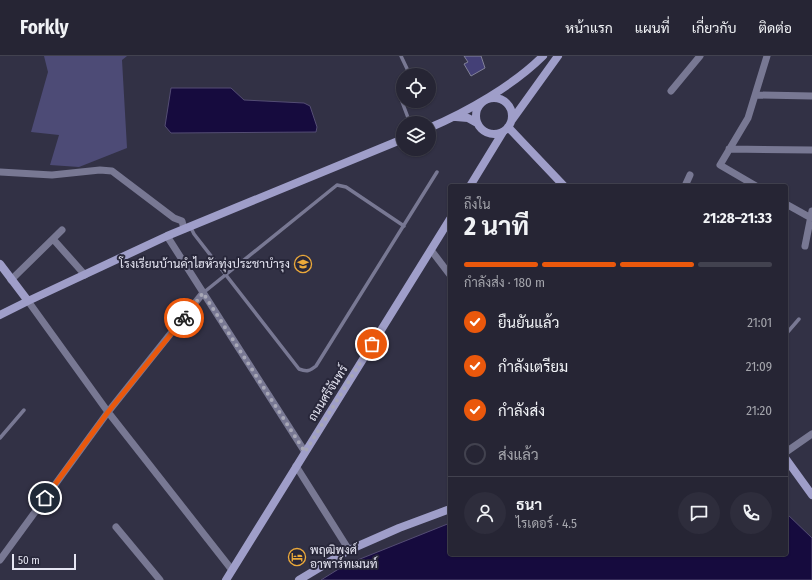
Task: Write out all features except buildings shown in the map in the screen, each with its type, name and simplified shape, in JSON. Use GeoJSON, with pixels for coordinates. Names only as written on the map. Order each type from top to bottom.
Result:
{"type":"FeatureCollection","features":[{"type":"Feature","properties":{"kind":"street"},"geometry":{"type":"LineString","coordinates":[[489,155],[491,143],[487,133],[479,127],[477,123],[476,113],[480,103],[532,67],[543,56]]}},
{"type":"Feature","properties":{"kind":"street"},"geometry":{"type":"LineString","coordinates":[[471,184],[507,126],[558,56]]}},
{"type":"Feature","properties":{"kind":"street"},"geometry":{"type":"LineString","coordinates":[[671,91],[700,56]]}},
{"type":"Feature","properties":{"kind":"street"},"geometry":{"type":"LineString","coordinates":[[753,184],[720,165],[748,118],[767,56]]}},
{"type":"Feature","properties":{"kind":"street"},"geometry":{"type":"LineString","coordinates":[[756,95],[812,96]]}},
{"type":"Feature","properties":{"kind":"street"},"geometry":{"type":"LineString","coordinates":[[436,125],[456,117],[485,100],[496,98],[507,103],[512,114],[507,126],[498,134],[487,133]]}},
{"type":"Feature","properties":{"kind":"street"},"geometry":{"type":"LineString","coordinates":[[456,117],[468,118],[477,123]]}},
{"type":"Feature","properties":{"kind":"street"},"geometry":{"type":"LineString","coordinates":[[507,126],[562,184]]}},
{"type":"Feature","properties":{"kind":"street"},"geometry":{"type":"LineString","coordinates":[[0,315],[167,236],[396,142]]}},
{"type":"Feature","properties":{"kind":"street"},"geometry":{"type":"LineString","coordinates":[[729,149],[812,150]]}},
{"type":"Feature","properties":{"kind":"street"},"geometry":{"type":"LineString","coordinates":[[0,172],[52,175],[100,170],[112,171],[174,218],[182,221],[187,228]]}},
{"type":"Feature","properties":{"kind":"street"},"geometry":{"type":"LineString","coordinates":[[686,184],[690,175]]}},
{"type":"Feature","properties":{"kind":"street"},"geometry":{"type":"LineString","coordinates":[[788,205],[811,215],[805,246]]}},
{"type":"Feature","properties":{"kind":"street","name":"ถนนศรีจันทร์"},"geometry":{"type":"LineString","coordinates":[[226,580],[448,222]]}},
{"type":"Feature","properties":{"kind":"street"},"geometry":{"type":"LineString","coordinates":[[11,280],[62,230]]}},
{"type":"Feature","properties":{"kind":"street"},"geometry":{"type":"LineString","coordinates":[[167,236],[305,452]]}},
{"type":"Feature","properties":{"kind":"street"},"geometry":{"type":"LineString","coordinates":[[53,238],[85,274]]}},
{"type":"Feature","properties":{"kind":"street"},"geometry":{"type":"LineString","coordinates":[[431,250],[448,272]]}},
{"type":"Feature","properties":{"kind":"street"},"geometry":{"type":"LineString","coordinates":[[0,264],[108,412],[232,570]]}},
{"type":"Feature","properties":{"kind":"street"},"geometry":{"type":"LineString","coordinates":[[0,560],[108,412],[203,293]]}},
{"type":"Feature","properties":{"kind":"street"},"geometry":{"type":"LineString","coordinates":[[788,451],[812,434]]}},
{"type":"Feature","properties":{"kind":"street"},"geometry":{"type":"LineString","coordinates":[[788,462],[812,495]]}},
{"type":"Feature","properties":{"kind":"street"},"geometry":{"type":"LineString","coordinates":[[296,466],[349,550]]}},
{"type":"Feature","properties":{"kind":"street"},"geometry":{"type":"LineString","coordinates":[[299,580],[349,550],[399,528],[448,510]]}},
{"type":"Feature","properties":{"kind":"street"},"geometry":{"type":"LineString","coordinates":[[116,527],[160,580]]}},
{"type":"Feature","properties":{"kind":"lane"},"geometry":{"type":"LineString","coordinates":[[401,56],[407,68]]}},
{"type":"Feature","properties":{"kind":"lane"},"geometry":{"type":"LineString","coordinates":[[187,228],[194,234],[226,274],[299,369],[305,371],[310,370],[316,366],[437,172]]}},
{"type":"Feature","properties":{"kind":"lane"},"geometry":{"type":"LineString","coordinates":[[203,293],[337,185],[346,187],[404,226]]}},
{"type":"Feature","properties":{"kind":"lane"},"geometry":{"type":"LineString","coordinates":[[788,332],[799,319]]}},
{"type":"Feature","properties":{"kind":"lane"},"geometry":{"type":"LineString","coordinates":[[0,438],[24,410]]}},
{"type":"Feature","properties":{"kind":"shaded area"},"geometry":{"type":"Polygon","coordinates":[[[44,56],[127,56],[122,60],[127,148],[79,167],[50,165],[59,135],[31,132],[48,72],[44,56]]]}},
{"type":"Feature","properties":{"kind":"shaded area"},"geometry":{"type":"Polygon","coordinates":[[[171,88],[231,88],[244,100],[304,103],[310,106],[317,127],[316,132],[171,133],[165,126],[171,88]]]}},
{"type":"Feature","properties":{"kind":"shaded area"},"geometry":{"type":"Polygon","coordinates":[[[788,515],[812,538],[812,580],[321,580],[345,565],[448,524],[448,556],[788,556],[788,515]]]}},
{"type":"Feature","properties":{"kind":"way so far"},"geometry":{"type":"LineString","coordinates":[[184,318],[203,293],[305,452],[372,344]]}},
{"type":"Feature","properties":{"kind":"place","name":"โรงเรียนบ้านคำไฮหัวทุ่งประชาบำรุง"},"geometry":{"type":"Point","coordinates":[303,264]}},
{"type":"Feature","properties":{"kind":"place","name":"พฤฒิพงศ์ อาพาร์ทเมนท์"},"geometry":{"type":"Point","coordinates":[297,557]}},
{"type":"Feature","properties":{"kind":"route"},"geometry":{"type":"LineString","coordinates":[[45,498],[108,412],[184,318]]}}]}
